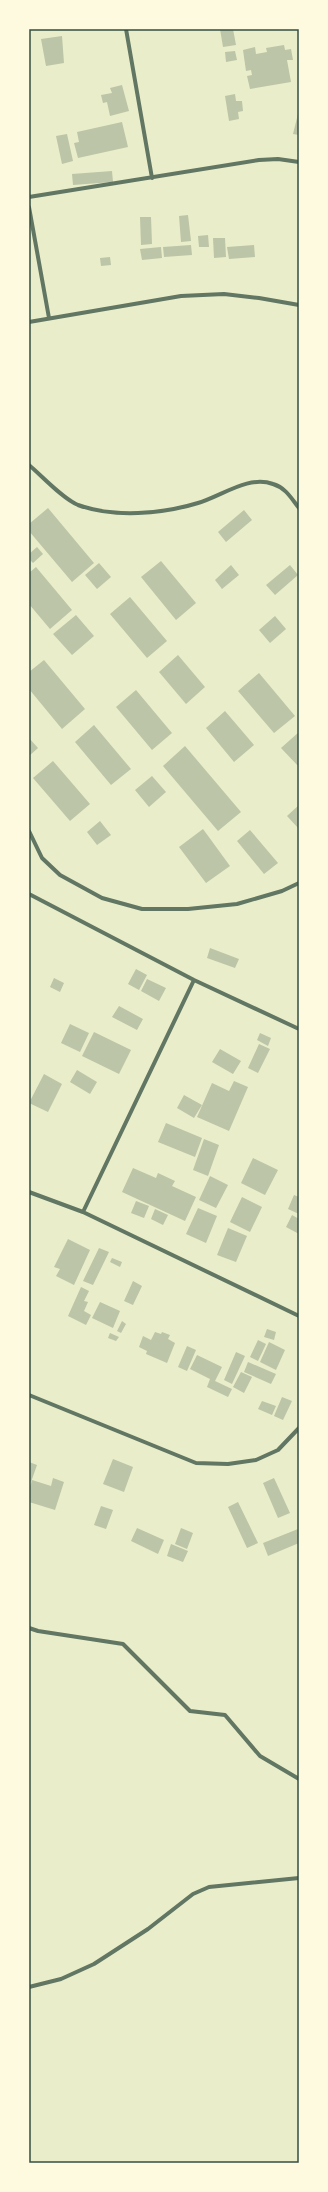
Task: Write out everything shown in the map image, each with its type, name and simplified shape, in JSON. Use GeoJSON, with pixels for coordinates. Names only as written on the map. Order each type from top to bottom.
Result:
{"type":"FeatureCollection","features":[{"type":"Feature","properties":{"kind":"street"},"geometry":{"type":"LineString","coordinates":[[126,29],[152,178]]}},
{"type":"Feature","properties":{"kind":"street"},"geometry":{"type":"LineString","coordinates":[[29,196],[152,178],[259,160],[278,159],[299,162]]}},
{"type":"Feature","properties":{"kind":"street"},"geometry":{"type":"LineString","coordinates":[[29,207],[49,318]]}},
{"type":"Feature","properties":{"kind":"street"},"geometry":{"type":"LineString","coordinates":[[29,322],[181,296],[224,294],[259,298],[299,306]]}},
{"type":"Feature","properties":{"kind":"street"},"geometry":{"type":"LineString","coordinates":[[29,465],[77,504],[97,510],[139,512],[172,509],[199,503],[251,482],[272,483],[286,490],[299,508]]}},
{"type":"Feature","properties":{"kind":"street"},"geometry":{"type":"LineString","coordinates":[[29,830],[42,858],[60,875],[102,898],[142,909],[188,909],[237,904],[282,891],[299,884]]}},
{"type":"Feature","properties":{"kind":"street"},"geometry":{"type":"LineString","coordinates":[[29,894],[194,980],[299,1029]]}},
{"type":"Feature","properties":{"kind":"street"},"geometry":{"type":"LineString","coordinates":[[83,1212],[194,980]]}},
{"type":"Feature","properties":{"kind":"street"},"geometry":{"type":"LineString","coordinates":[[29,1192],[83,1212],[299,1316]]}},
{"type":"Feature","properties":{"kind":"street"},"geometry":{"type":"LineString","coordinates":[[29,1395],[196,1463],[228,1464],[256,1460],[278,1450],[299,1428]]}},
{"type":"Feature","properties":{"kind":"street"},"geometry":{"type":"LineString","coordinates":[[29,1628],[38,1631],[123,1644],[190,1711],[225,1715],[260,1756],[299,1779]]}},
{"type":"Feature","properties":{"kind":"street"},"geometry":{"type":"LineString","coordinates":[[29,1987],[61,1979],[94,1964],[148,1929],[193,1894],[209,1887],[247,1885],[269,1880],[299,1878]]}},
{"type":"Feature","properties":{"kind":"building"},"geometry":{"type":"Polygon","coordinates":[[[220,29],[233,29],[236,45],[223,47],[220,29]]]}},
{"type":"Feature","properties":{"kind":"building"},"geometry":{"type":"Polygon","coordinates":[[[62,36],[64,63],[46,66],[41,39],[62,36]]]}},
{"type":"Feature","properties":{"kind":"building"},"geometry":{"type":"Polygon","coordinates":[[[284,45],[285,50],[291,49],[293,60],[287,60],[291,82],[250,89],[247,76],[252,75],[251,70],[246,71],[243,50],[255,47],[256,54],[267,52],[266,48],[284,45]]]}},
{"type":"Feature","properties":{"kind":"building"},"geometry":{"type":"Polygon","coordinates":[[[235,51],[237,60],[226,62],[225,52],[235,51]]]}},
{"type":"Feature","properties":{"kind":"building"},"geometry":{"type":"Polygon","coordinates":[[[122,85],[129,111],[110,116],[107,102],[103,103],[101,95],[112,93],[110,88],[122,85]]]}},
{"type":"Feature","properties":{"kind":"building"},"geometry":{"type":"Polygon","coordinates":[[[235,94],[236,101],[242,101],[243,111],[238,112],[239,119],[229,121],[225,96],[235,94]]]}},
{"type":"Feature","properties":{"kind":"building"},"geometry":{"type":"Polygon","coordinates":[[[299,110],[299,135],[293,134],[299,110]]]}},
{"type":"Feature","properties":{"kind":"building"},"geometry":{"type":"Polygon","coordinates":[[[122,122],[128,147],[78,158],[74,143],[79,142],[77,132],[122,122]]]}},
{"type":"Feature","properties":{"kind":"building"},"geometry":{"type":"Polygon","coordinates":[[[67,134],[73,161],[62,164],[56,136],[67,134]]]}},
{"type":"Feature","properties":{"kind":"building"},"geometry":{"type":"Polygon","coordinates":[[[112,171],[113,182],[73,185],[72,174],[112,171]]]}},
{"type":"Feature","properties":{"kind":"building"},"geometry":{"type":"Polygon","coordinates":[[[188,215],[191,241],[181,242],[179,216],[188,215]]]}},
{"type":"Feature","properties":{"kind":"building"},"geometry":{"type":"Polygon","coordinates":[[[140,217],[151,217],[152,244],[141,245],[140,217]]]}},
{"type":"Feature","properties":{"kind":"building"},"geometry":{"type":"Polygon","coordinates":[[[208,235],[209,247],[199,247],[198,236],[208,235]]]}},
{"type":"Feature","properties":{"kind":"building"},"geometry":{"type":"Polygon","coordinates":[[[213,238],[225,238],[226,257],[214,258],[213,238]]]}},
{"type":"Feature","properties":{"kind":"building"},"geometry":{"type":"Polygon","coordinates":[[[191,245],[192,255],[164,257],[163,247],[191,245]]]}},
{"type":"Feature","properties":{"kind":"building"},"geometry":{"type":"Polygon","coordinates":[[[254,245],[255,257],[229,259],[227,247],[254,245]]]}},
{"type":"Feature","properties":{"kind":"building"},"geometry":{"type":"Polygon","coordinates":[[[161,247],[162,258],[142,260],[140,249],[161,247]]]}},
{"type":"Feature","properties":{"kind":"building"},"geometry":{"type":"Polygon","coordinates":[[[110,257],[111,265],[101,266],[100,258],[110,257]]]}},
{"type":"Feature","properties":{"kind":"building"},"geometry":{"type":"Polygon","coordinates":[[[48,508],[94,563],[72,582],[29,531],[29,524],[48,508]]]}},
{"type":"Feature","properties":{"kind":"building"},"geometry":{"type":"Polygon","coordinates":[[[244,510],[252,520],[226,542],[218,532],[244,510]]]}},
{"type":"Feature","properties":{"kind":"building"},"geometry":{"type":"Polygon","coordinates":[[[37,547],[43,554],[33,563],[29,559],[29,554],[37,547]]]}},
{"type":"Feature","properties":{"kind":"building"},"geometry":{"type":"Polygon","coordinates":[[[161,561],[196,603],[176,620],[141,577],[161,561]]]}},
{"type":"Feature","properties":{"kind":"building"},"geometry":{"type":"Polygon","coordinates":[[[99,563],[111,577],[97,589],[85,575],[99,563]]]}},
{"type":"Feature","properties":{"kind":"building"},"geometry":{"type":"Polygon","coordinates":[[[231,565],[239,575],[222,589],[215,580],[231,565]]]}},
{"type":"Feature","properties":{"kind":"building"},"geometry":{"type":"Polygon","coordinates":[[[290,565],[298,575],[275,595],[266,585],[290,565]]]}},
{"type":"Feature","properties":{"kind":"building"},"geometry":{"type":"Polygon","coordinates":[[[36,567],[72,610],[50,629],[29,604],[29,573],[36,567]]]}},
{"type":"Feature","properties":{"kind":"building"},"geometry":{"type":"Polygon","coordinates":[[[130,597],[167,641],[147,658],[110,614],[130,597]]]}},
{"type":"Feature","properties":{"kind":"building"},"geometry":{"type":"Polygon","coordinates":[[[76,615],[94,636],[72,655],[53,634],[76,615]]]}},
{"type":"Feature","properties":{"kind":"building"},"geometry":{"type":"Polygon","coordinates":[[[275,616],[286,629],[270,643],[259,630],[275,616]]]}},
{"type":"Feature","properties":{"kind":"building"},"geometry":{"type":"Polygon","coordinates":[[[178,655],[205,687],[186,704],[159,672],[178,655]]]}},
{"type":"Feature","properties":{"kind":"building"},"geometry":{"type":"Polygon","coordinates":[[[44,660],[85,709],[62,729],[29,689],[29,672],[44,660]]]}},
{"type":"Feature","properties":{"kind":"building"},"geometry":{"type":"Polygon","coordinates":[[[259,673],[295,716],[274,733],[238,691],[259,673]]]}},
{"type":"Feature","properties":{"kind":"building"},"geometry":{"type":"Polygon","coordinates":[[[136,690],[172,733],[152,750],[116,707],[136,690]]]}},
{"type":"Feature","properties":{"kind":"building"},"geometry":{"type":"Polygon","coordinates":[[[225,711],[254,745],[234,762],[206,728],[225,711]]]}},
{"type":"Feature","properties":{"kind":"building"},"geometry":{"type":"Polygon","coordinates":[[[94,725],[131,769],[111,785],[75,742],[94,725]]]}},
{"type":"Feature","properties":{"kind":"building"},"geometry":{"type":"Polygon","coordinates":[[[299,732],[299,767],[281,748],[299,732]]]}},
{"type":"Feature","properties":{"kind":"building"},"geometry":{"type":"Polygon","coordinates":[[[29,738],[38,748],[29,756],[29,738]]]}},
{"type":"Feature","properties":{"kind":"building"},"geometry":{"type":"Polygon","coordinates":[[[185,746],[241,812],[218,831],[163,766],[185,746]]]}},
{"type":"Feature","properties":{"kind":"building"},"geometry":{"type":"Polygon","coordinates":[[[53,761],[90,804],[70,821],[33,778],[53,761]]]}},
{"type":"Feature","properties":{"kind":"building"},"geometry":{"type":"Polygon","coordinates":[[[152,776],[166,792],[149,807],[135,790],[152,776]]]}},
{"type":"Feature","properties":{"kind":"building"},"geometry":{"type":"Polygon","coordinates":[[[299,805],[299,829],[287,816],[299,805]]]}},
{"type":"Feature","properties":{"kind":"building"},"geometry":{"type":"Polygon","coordinates":[[[100,821],[111,835],[97,845],[87,832],[100,821]]]}},
{"type":"Feature","properties":{"kind":"building"},"geometry":{"type":"Polygon","coordinates":[[[203,829],[230,866],[206,883],[179,847],[203,829]]]}},
{"type":"Feature","properties":{"kind":"building"},"geometry":{"type":"Polygon","coordinates":[[[250,830],[278,863],[264,874],[237,841],[250,830]]]}},
{"type":"Feature","properties":{"kind":"building"},"geometry":{"type":"Polygon","coordinates":[[[210,948],[239,959],[235,968],[207,958],[210,948]]]}},
{"type":"Feature","properties":{"kind":"building"},"geometry":{"type":"Polygon","coordinates":[[[136,969],[147,975],[139,990],[128,984],[136,969]]]}},
{"type":"Feature","properties":{"kind":"building"},"geometry":{"type":"Polygon","coordinates":[[[54,978],[64,983],[60,992],[50,987],[54,978]]]}},
{"type":"Feature","properties":{"kind":"building"},"geometry":{"type":"Polygon","coordinates":[[[147,979],[166,988],[159,1001],[141,991],[147,979]]]}},
{"type":"Feature","properties":{"kind":"building"},"geometry":{"type":"Polygon","coordinates":[[[119,1006],[143,1019],[137,1030],[112,1017],[119,1006]]]}},
{"type":"Feature","properties":{"kind":"building"},"geometry":{"type":"Polygon","coordinates":[[[70,1024],[89,1033],[80,1052],[61,1043],[70,1024]]]}},
{"type":"Feature","properties":{"kind":"building"},"geometry":{"type":"Polygon","coordinates":[[[94,1032],[131,1050],[119,1074],[82,1056],[94,1032]]]}},
{"type":"Feature","properties":{"kind":"building"},"geometry":{"type":"Polygon","coordinates":[[[260,1033],[271,1038],[268,1046],[257,1040],[260,1033]]]}},
{"type":"Feature","properties":{"kind":"building"},"geometry":{"type":"Polygon","coordinates":[[[259,1044],[270,1049],[258,1073],[248,1068],[259,1044]]]}},
{"type":"Feature","properties":{"kind":"building"},"geometry":{"type":"Polygon","coordinates":[[[220,1049],[241,1061],[233,1074],[212,1062],[220,1049]]]}},
{"type":"Feature","properties":{"kind":"building"},"geometry":{"type":"Polygon","coordinates":[[[77,1070],[97,1082],[90,1094],[70,1082],[77,1070]]]}},
{"type":"Feature","properties":{"kind":"building"},"geometry":{"type":"Polygon","coordinates":[[[44,1074],[62,1084],[48,1112],[29,1103],[44,1074]]]}},
{"type":"Feature","properties":{"kind":"building"},"geometry":{"type":"Polygon","coordinates":[[[234,1081],[248,1087],[229,1131],[197,1117],[212,1083],[229,1091],[234,1081]]]}},
{"type":"Feature","properties":{"kind":"building"},"geometry":{"type":"Polygon","coordinates":[[[184,1095],[202,1105],[194,1118],[177,1108],[184,1095]]]}},
{"type":"Feature","properties":{"kind":"building"},"geometry":{"type":"Polygon","coordinates":[[[166,1123],[202,1138],[195,1157],[158,1142],[166,1123]]]}},
{"type":"Feature","properties":{"kind":"building"},"geometry":{"type":"Polygon","coordinates":[[[204,1139],[219,1145],[208,1176],[193,1170],[204,1139]]]}},
{"type":"Feature","properties":{"kind":"building"},"geometry":{"type":"Polygon","coordinates":[[[253,1158],[278,1170],[265,1195],[241,1183],[253,1158]]]}},
{"type":"Feature","properties":{"kind":"building"},"geometry":{"type":"Polygon","coordinates":[[[133,1168],[156,1178],[158,1173],[175,1181],[172,1186],[196,1197],[185,1221],[122,1192],[133,1168]]]}},
{"type":"Feature","properties":{"kind":"building"},"geometry":{"type":"Polygon","coordinates":[[[210,1176],[228,1185],[216,1208],[199,1200],[210,1176]]]}},
{"type":"Feature","properties":{"kind":"building"},"geometry":{"type":"Polygon","coordinates":[[[294,1195],[299,1197],[299,1214],[288,1209],[294,1195]]]}},
{"type":"Feature","properties":{"kind":"building"},"geometry":{"type":"Polygon","coordinates":[[[242,1197],[262,1207],[250,1232],[230,1222],[242,1197]]]}},
{"type":"Feature","properties":{"kind":"building"},"geometry":{"type":"Polygon","coordinates":[[[136,1201],[149,1206],[144,1218],[131,1213],[136,1201]]]}},
{"type":"Feature","properties":{"kind":"building"},"geometry":{"type":"Polygon","coordinates":[[[198,1208],[217,1216],[206,1243],[186,1234],[198,1208]]]}},
{"type":"Feature","properties":{"kind":"building"},"geometry":{"type":"Polygon","coordinates":[[[155,1209],[168,1215],[163,1225],[151,1219],[155,1209]]]}},
{"type":"Feature","properties":{"kind":"building"},"geometry":{"type":"Polygon","coordinates":[[[292,1215],[299,1219],[299,1234],[286,1227],[292,1215]]]}},
{"type":"Feature","properties":{"kind":"building"},"geometry":{"type":"Polygon","coordinates":[[[228,1228],[247,1236],[236,1262],[217,1255],[228,1228]]]}},
{"type":"Feature","properties":{"kind":"building"},"geometry":{"type":"Polygon","coordinates":[[[68,1239],[90,1250],[74,1285],[56,1276],[60,1269],[54,1267],[68,1239]]]}},
{"type":"Feature","properties":{"kind":"building"},"geometry":{"type":"Polygon","coordinates":[[[99,1248],[109,1252],[93,1285],[83,1281],[99,1248]]]}},
{"type":"Feature","properties":{"kind":"building"},"geometry":{"type":"Polygon","coordinates":[[[112,1258],[122,1262],[120,1267],[110,1262],[112,1258]]]}},
{"type":"Feature","properties":{"kind":"building"},"geometry":{"type":"Polygon","coordinates":[[[133,1281],[142,1286],[133,1305],[124,1301],[133,1281]]]}},
{"type":"Feature","properties":{"kind":"building"},"geometry":{"type":"Polygon","coordinates":[[[81,1287],[89,1291],[84,1301],[88,1302],[84,1311],[91,1315],[86,1325],[68,1316],[81,1287]]]}},
{"type":"Feature","properties":{"kind":"building"},"geometry":{"type":"Polygon","coordinates":[[[100,1302],[120,1311],[113,1328],[92,1318],[100,1302]]]}},
{"type":"Feature","properties":{"kind":"building"},"geometry":{"type":"Polygon","coordinates":[[[122,1321],[126,1324],[121,1333],[117,1331],[122,1321]]]}},
{"type":"Feature","properties":{"kind":"building"},"geometry":{"type":"Polygon","coordinates":[[[267,1329],[276,1332],[274,1340],[264,1337],[267,1329]]]}},
{"type":"Feature","properties":{"kind":"building"},"geometry":{"type":"Polygon","coordinates":[[[155,1332],[161,1334],[162,1332],[170,1335],[168,1339],[175,1343],[167,1363],[146,1354],[147,1351],[139,1347],[143,1336],[151,1340],[155,1332]]]}},
{"type":"Feature","properties":{"kind":"building"},"geometry":{"type":"Polygon","coordinates":[[[110,1333],[119,1337],[116,1341],[108,1338],[110,1333]]]}},
{"type":"Feature","properties":{"kind":"building"},"geometry":{"type":"Polygon","coordinates":[[[258,1340],[266,1344],[258,1361],[250,1357],[258,1340]]]}},
{"type":"Feature","properties":{"kind":"building"},"geometry":{"type":"Polygon","coordinates":[[[269,1342],[285,1350],[276,1370],[260,1362],[269,1342]]]}},
{"type":"Feature","properties":{"kind":"building"},"geometry":{"type":"Polygon","coordinates":[[[187,1346],[196,1350],[187,1371],[178,1367],[187,1346]]]}},
{"type":"Feature","properties":{"kind":"building"},"geometry":{"type":"Polygon","coordinates":[[[236,1352],[245,1356],[232,1384],[224,1380],[236,1352]]]}},
{"type":"Feature","properties":{"kind":"building"},"geometry":{"type":"Polygon","coordinates":[[[197,1355],[222,1367],[215,1381],[232,1389],[228,1397],[207,1387],[210,1379],[190,1369],[197,1355]]]}},
{"type":"Feature","properties":{"kind":"building"},"geometry":{"type":"Polygon","coordinates":[[[248,1362],[276,1374],[271,1384],[244,1372],[248,1362]]]}},
{"type":"Feature","properties":{"kind":"building"},"geometry":{"type":"Polygon","coordinates":[[[241,1372],[252,1377],[244,1393],[233,1387],[241,1372]]]}},
{"type":"Feature","properties":{"kind":"building"},"geometry":{"type":"Polygon","coordinates":[[[282,1397],[292,1401],[283,1420],[274,1416],[282,1397]]]}},
{"type":"Feature","properties":{"kind":"building"},"geometry":{"type":"Polygon","coordinates":[[[262,1401],[276,1406],[272,1415],[258,1409],[262,1401]]]}},
{"type":"Feature","properties":{"kind":"building"},"geometry":{"type":"Polygon","coordinates":[[[113,1459],[133,1467],[124,1492],[103,1484],[113,1459]]]}},
{"type":"Feature","properties":{"kind":"building"},"geometry":{"type":"Polygon","coordinates":[[[29,1462],[37,1465],[31,1482],[29,1481],[29,1462]]]}},
{"type":"Feature","properties":{"kind":"building"},"geometry":{"type":"Polygon","coordinates":[[[53,1478],[64,1482],[55,1510],[29,1502],[29,1490],[32,1480],[51,1486],[53,1478]]]}},
{"type":"Feature","properties":{"kind":"building"},"geometry":{"type":"Polygon","coordinates":[[[274,1478],[290,1513],[278,1518],[263,1483],[274,1478]]]}},
{"type":"Feature","properties":{"kind":"building"},"geometry":{"type":"Polygon","coordinates":[[[238,1502],[258,1543],[247,1548],[228,1507],[238,1502]]]}},
{"type":"Feature","properties":{"kind":"building"},"geometry":{"type":"Polygon","coordinates":[[[101,1506],[113,1510],[106,1529],[94,1525],[101,1506]]]}},
{"type":"Feature","properties":{"kind":"building"},"geometry":{"type":"Polygon","coordinates":[[[137,1528],[164,1540],[158,1554],[131,1541],[137,1528]]]}},
{"type":"Feature","properties":{"kind":"building"},"geometry":{"type":"Polygon","coordinates":[[[181,1528],[193,1533],[187,1549],[175,1544],[181,1528]]]}},
{"type":"Feature","properties":{"kind":"building"},"geometry":{"type":"Polygon","coordinates":[[[298,1529],[299,1543],[268,1556],[263,1543],[298,1529]]]}},
{"type":"Feature","properties":{"kind":"building"},"geometry":{"type":"Polygon","coordinates":[[[171,1544],[188,1551],[183,1562],[167,1556],[171,1544]]]}}]}
